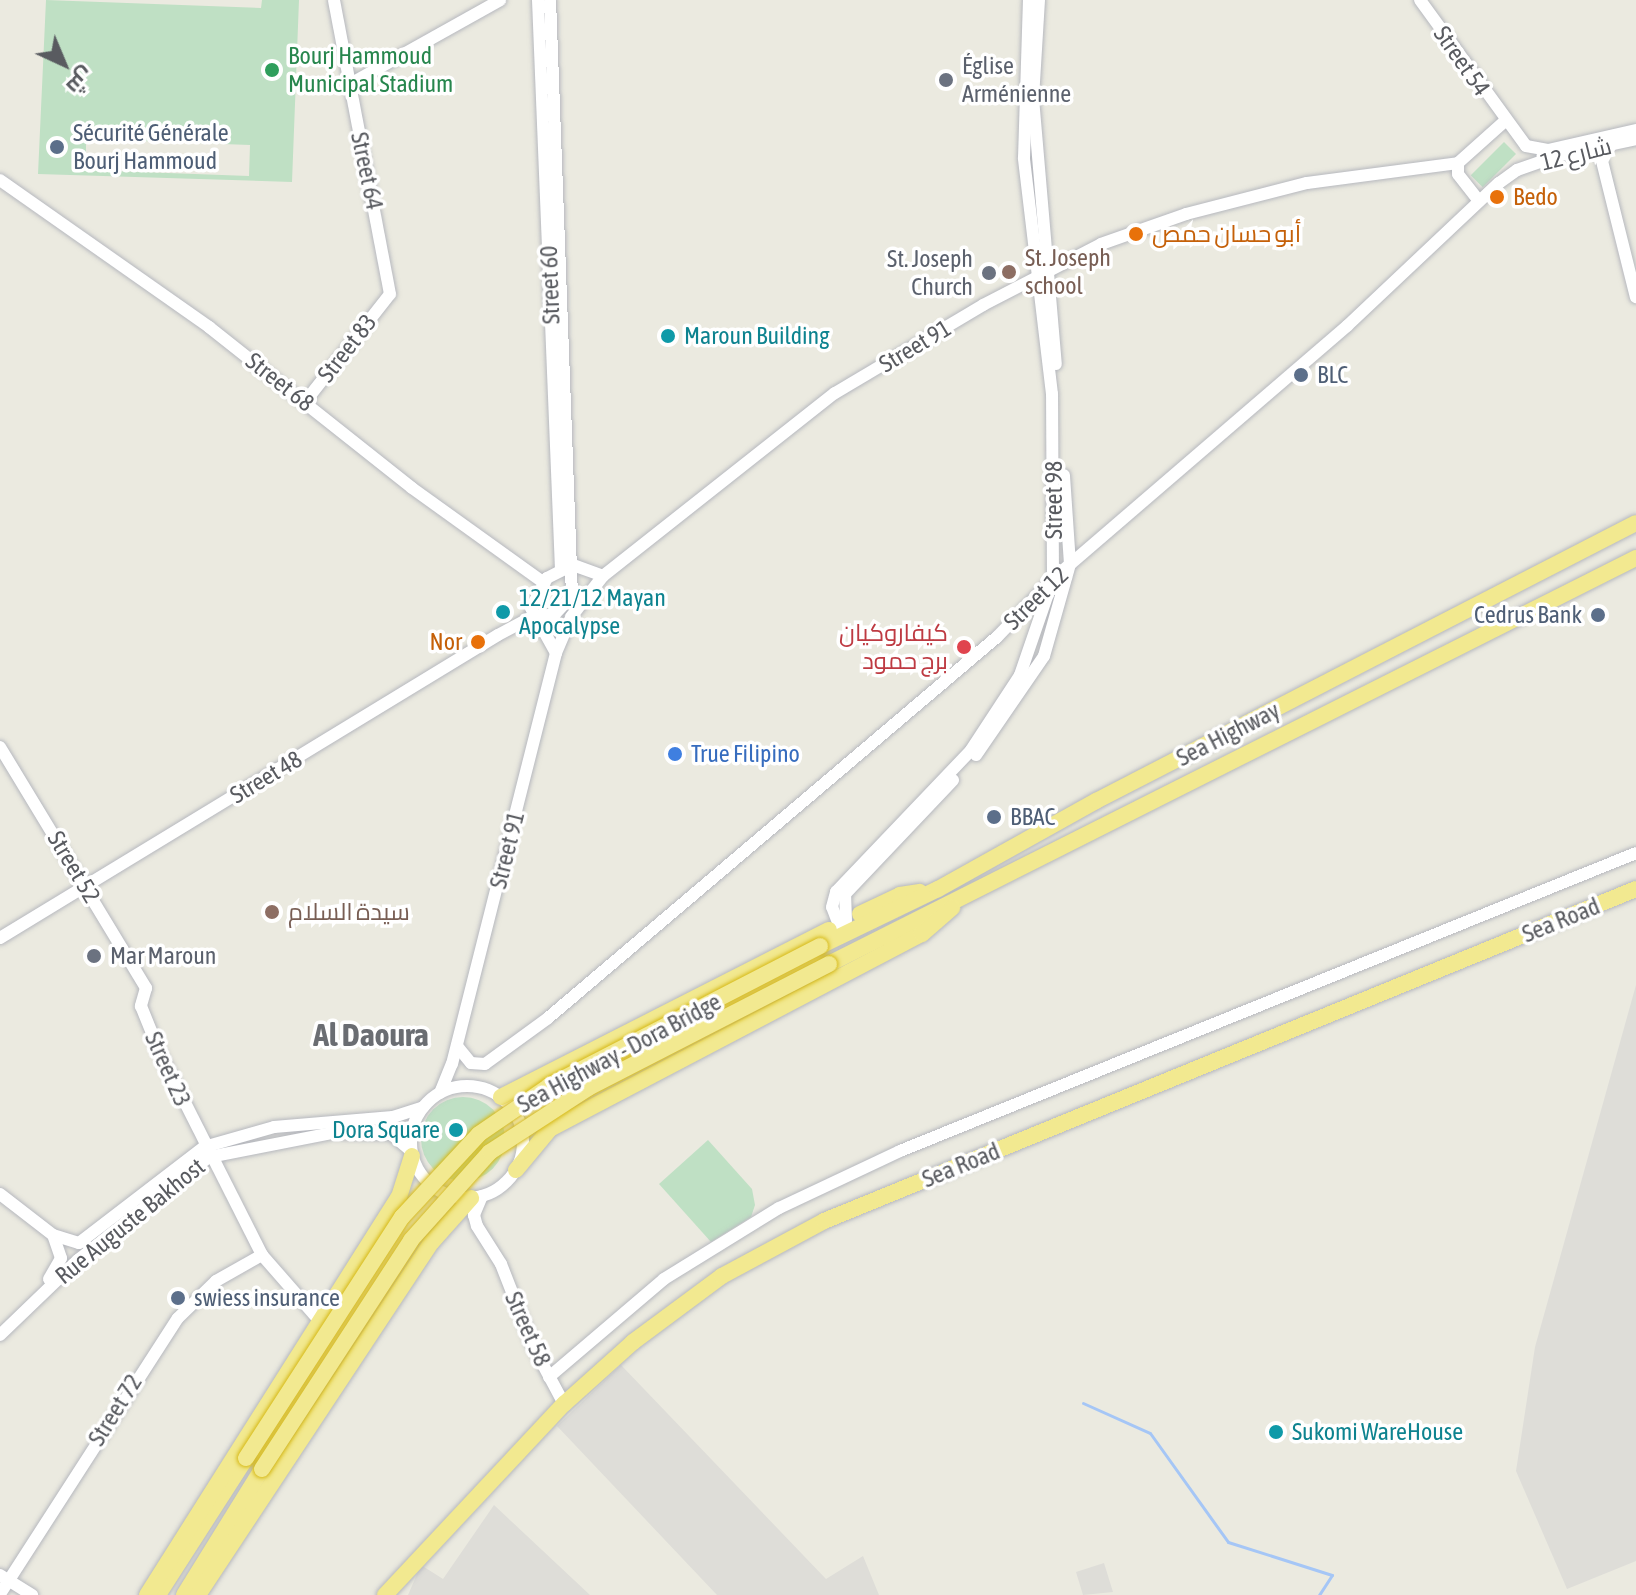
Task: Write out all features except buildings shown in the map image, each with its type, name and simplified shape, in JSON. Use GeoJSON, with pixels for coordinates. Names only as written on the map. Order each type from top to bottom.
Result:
{"type":"FeatureCollection","features":[{"type":"Feature","properties":{"kind":"highway","name":"Sea Highway"},"geometry":{"type":"LineString","coordinates":[[820,946],[938,889],[1083,808],[1636,523]]}},
{"type":"Feature","properties":{"kind":"highway","name":"Sea Highway"},"geometry":{"type":"LineString","coordinates":[[829,964],[1636,558]]}},
{"type":"Feature","properties":{"kind":"highway"},"geometry":{"type":"LineString","coordinates":[[495,1093],[900,895],[938,889]]}},
{"type":"Feature","properties":{"kind":"highway","name":"Sea Road"},"geometry":{"type":"LineString","coordinates":[[385,1595],[564,1404],[684,1301],[824,1221],[1636,889]]}},
{"type":"Feature","properties":{"kind":"highway"},"geometry":{"type":"LineString","coordinates":[[516,1170],[550,1129],[922,934],[964,895]]}},
{"type":"Feature","properties":{"kind":"highway","name":"Sea Highway - Dora Bridge"},"geometry":{"type":"LineString","coordinates":[[158,1595],[402,1217],[479,1134],[549,1086],[820,946]]}},
{"type":"Feature","properties":{"kind":"highway","name":"Sea Highway - Dora Bridge"},"geometry":{"type":"LineString","coordinates":[[184,1595],[411,1240],[490,1152],[588,1088],[829,964]]}},
{"type":"Feature","properties":{"kind":"highway"},"geometry":{"type":"LineString","coordinates":[[147,1595],[318,1319],[390,1210],[407,1181],[412,1153]]}},
{"type":"Feature","properties":{"kind":"highway"},"geometry":{"type":"LineString","coordinates":[[198,1595],[432,1242],[477,1197]]}},
{"type":"Feature","properties":{"kind":"highway"},"geometry":{"type":"LineString","coordinates":[[390,1210],[404,1206],[425,1214],[432,1242]]}},
{"type":"Feature","properties":{"kind":"street","name":"Street 64"},"geometry":{"type":"LineString","coordinates":[[334,0],[390,294]]}},
{"type":"Feature","properties":{"kind":"street"},"geometry":{"type":"LineString","coordinates":[[350,84],[500,0]]}},
{"type":"Feature","properties":{"kind":"street","name":"Street 60"},"geometry":{"type":"LineString","coordinates":[[538,0],[567,568]]}},
{"type":"Feature","properties":{"kind":"street","name":"Street 60"},"geometry":{"type":"LineString","coordinates":[[550,0],[567,568]]}},
{"type":"Feature","properties":{"kind":"street","name":"Street 98"},"geometry":{"type":"LineString","coordinates":[[867,864],[999,727],[1044,656],[1070,564],[1022,95],[1029,0]]}},
{"type":"Feature","properties":{"kind":"street","name":"Street 98"},"geometry":{"type":"LineString","coordinates":[[843,923],[845,894],[867,864],[971,750],[995,715],[1034,643],[1053,579],[1052,394],[1033,98],[1039,0]]}},
{"type":"Feature","properties":{"kind":"street","name":"Street 54"},"geometry":{"type":"LineString","coordinates":[[1420,0],[1518,139]]}},
{"type":"Feature","properties":{"kind":"street"},"geometry":{"type":"LineString","coordinates":[[1479,201],[1458,174],[1458,163],[1505,121]]}},
{"type":"Feature","properties":{"kind":"street"},"geometry":{"type":"LineString","coordinates":[[1517,170],[1518,139],[1541,150],[1601,141],[1636,130]]}},
{"type":"Feature","properties":{"kind":"street","name":"شارع 12"},"geometry":{"type":"LineString","coordinates":[[1517,170],[1601,141],[1636,139]]}},
{"type":"Feature","properties":{"kind":"street"},"geometry":{"type":"LineString","coordinates":[[1601,141],[1636,255]]}},
{"type":"Feature","properties":{"kind":"street"},"geometry":{"type":"LineString","coordinates":[[1601,141],[1636,297]]}},
{"type":"Feature","properties":{"kind":"street","name":"Street 91"},"geometry":{"type":"LineString","coordinates":[[440,1093],[457,1046],[556,653],[571,617],[603,576],[835,393],[1042,273],[1186,214],[1307,183],[1458,163]]}},
{"type":"Feature","properties":{"kind":"street","name":"Street 12"},"geometry":{"type":"LineString","coordinates":[[1053,579],[1347,326],[1479,201],[1517,170]]}},
{"type":"Feature","properties":{"kind":"street","name":"Street 68"},"geometry":{"type":"LineString","coordinates":[[0,180],[77,231],[142,285],[209,327],[427,500],[544,583]]}},
{"type":"Feature","properties":{"kind":"street","name":"Street 83"},"geometry":{"type":"LineString","coordinates":[[305,402],[390,294]]}},
{"type":"Feature","properties":{"kind":"street"},"geometry":{"type":"LineString","coordinates":[[556,653],[532,617],[533,599],[544,583],[567,568],[603,576]]}},
{"type":"Feature","properties":{"kind":"street","name":"Street 48"},"geometry":{"type":"LineString","coordinates":[[0,938],[532,617],[555,614],[565,607],[575,586],[567,568]]}},
{"type":"Feature","properties":{"kind":"street"},"geometry":{"type":"LineString","coordinates":[[457,1046],[475,1065],[504,1054],[931,694],[1053,579]]}},
{"type":"Feature","properties":{"kind":"street","name":"Street 52"},"geometry":{"type":"LineString","coordinates":[[0,747],[146,988]]}},
{"type":"Feature","properties":{"kind":"street"},"geometry":{"type":"LineString","coordinates":[[549,1377],[676,1271],[779,1208],[862,1169],[1636,853]]}},
{"type":"Feature","properties":{"kind":"street","name":"Street 23"},"geometry":{"type":"LineString","coordinates":[[146,988],[143,1013],[206,1152],[262,1255],[318,1319]]}},
{"type":"Feature","properties":{"kind":"street"},"geometry":{"type":"LineString","coordinates":[[495,1093],[504,1054]]}},
{"type":"Feature","properties":{"kind":"street"},"geometry":{"type":"LineString","coordinates":[[464,1086],[495,1093],[522,1130],[516,1170],[477,1197],[434,1188],[412,1153],[413,1128],[423,1107],[440,1093],[464,1086]]}},
{"type":"Feature","properties":{"kind":"street","name":"Rue Auguste Bakhost"},"geometry":{"type":"LineString","coordinates":[[53,1235],[84,1242],[206,1152],[274,1127],[393,1117],[423,1107]]}},
{"type":"Feature","properties":{"kind":"street","name":"Rue Auguste Bakhost"},"geometry":{"type":"LineString","coordinates":[[0,1335],[36,1298],[206,1152],[333,1133],[391,1134],[412,1153]]}},
{"type":"Feature","properties":{"kind":"street"},"geometry":{"type":"LineString","coordinates":[[0,1194],[53,1235]]}},
{"type":"Feature","properties":{"kind":"street","name":"Street 58"},"geometry":{"type":"LineString","coordinates":[[477,1197],[474,1215],[477,1226],[495,1252],[549,1377],[564,1404]]}},
{"type":"Feature","properties":{"kind":"street","name":"Rue Auguste Bakhost"},"geometry":{"type":"LineString","coordinates":[[36,1298],[59,1265],[59,1245],[53,1235]]}},
{"type":"Feature","properties":{"kind":"street","name":"Street 72"},"geometry":{"type":"LineString","coordinates":[[0,1594],[4,1578],[178,1318],[216,1281],[262,1255]]}},
{"type":"Feature","properties":{"kind":"street"},"geometry":{"type":"LineString","coordinates":[[4,1578],[32,1595]]}},
{"type":"Feature","properties":{"kind":"shaded area"},"geometry":{"type":"Polygon","coordinates":[[[1636,985],[1636,1561],[1567,1589],[1516,1471],[1535,1347],[1636,985]]]}},
{"type":"Feature","properties":{"kind":"shaded area"},"geometry":{"type":"Polygon","coordinates":[[[621,1365],[826,1579],[863,1556],[879,1595],[717,1595],[557,1426],[621,1365]]]}},
{"type":"Feature","properties":{"kind":"shaded area"},"geometry":{"type":"Polygon","coordinates":[[[494,1505],[590,1595],[408,1595],[421,1565],[443,1579],[494,1505]]]}},
{"type":"Feature","properties":{"kind":"shaded area"},"geometry":{"type":"Polygon","coordinates":[[[1104,1563],[1113,1592],[1083,1595],[1076,1572],[1104,1563]]]}},
{"type":"Feature","properties":{"kind":"green space"},"geometry":{"type":"Polygon","coordinates":[[[46,0],[261,8],[262,0],[299,0],[292,182],[38,174],[46,0]],[[86,139],[86,170],[249,176],[250,145],[86,139]]]}},
{"type":"Feature","properties":{"kind":"green space"},"geometry":{"type":"Polygon","coordinates":[[[1504,142],[1516,154],[1483,187],[1471,175],[1504,142]]]}},
{"type":"Feature","properties":{"kind":"green space"},"geometry":{"type":"Polygon","coordinates":[[[463,1097],[486,1104],[498,1116],[505,1139],[498,1162],[486,1174],[463,1181],[440,1174],[428,1162],[421,1139],[428,1116],[440,1104],[463,1097]]]}},
{"type":"Feature","properties":{"kind":"green space"},"geometry":{"type":"Polygon","coordinates":[[[708,1140],[752,1189],[755,1205],[751,1217],[711,1242],[659,1184],[708,1140]]]}},
{"type":"Feature","properties":{"kind":"waterway"},"geometry":{"type":"LineString","coordinates":[[1083,1403],[1150,1433],[1228,1542],[1332,1575],[1319,1595]]}},
{"type":"Feature","properties":{"kind":"place","name":"Bourj Hammoud Municipal Stadium"},"geometry":{"type":"Point","coordinates":[272,70]}},
{"type":"Feature","properties":{"kind":"place","name":"Église Arménienne"},"geometry":{"type":"Point","coordinates":[946,80]}},
{"type":"Feature","properties":{"kind":"place","name":"Sécurité Générale Bourj Hammoud"},"geometry":{"type":"Point","coordinates":[57,147]}},
{"type":"Feature","properties":{"kind":"place","name":"Bedo"},"geometry":{"type":"Point","coordinates":[1497,197]}},
{"type":"Feature","properties":{"kind":"place","name":"أبو حسان حمص"},"geometry":{"type":"Point","coordinates":[1136,234]}},
{"type":"Feature","properties":{"kind":"place","name":"St. Joseph school"},"geometry":{"type":"Point","coordinates":[1009,272]}},
{"type":"Feature","properties":{"kind":"place","name":"St. Joseph Church"},"geometry":{"type":"Point","coordinates":[989,273]}},
{"type":"Feature","properties":{"kind":"place","name":"Maroun Building"},"geometry":{"type":"Point","coordinates":[668,336]}},
{"type":"Feature","properties":{"kind":"place","name":"BLC"},"geometry":{"type":"Point","coordinates":[1301,375]}},
{"type":"Feature","properties":{"kind":"place","name":"12/21/12 Mayan Apocalypse"},"geometry":{"type":"Point","coordinates":[503,612]}},
{"type":"Feature","properties":{"kind":"place","name":"Cedrus Bank"},"geometry":{"type":"Point","coordinates":[1598,615]}},
{"type":"Feature","properties":{"kind":"place","name":"Nor"},"geometry":{"type":"Point","coordinates":[478,642]}},
{"type":"Feature","properties":{"kind":"place","name":"كيفاروكيان برج حمود"},"geometry":{"type":"Point","coordinates":[964,647]}},
{"type":"Feature","properties":{"kind":"place","name":"True Filipino"},"geometry":{"type":"Point","coordinates":[675,754]}},
{"type":"Feature","properties":{"kind":"place","name":"BBAC"},"geometry":{"type":"Point","coordinates":[994,817]}},
{"type":"Feature","properties":{"kind":"place","name":"سيدة السلام"},"geometry":{"type":"Point","coordinates":[272,912]}},
{"type":"Feature","properties":{"kind":"place","name":"Mar Maroun"},"geometry":{"type":"Point","coordinates":[94,956]}},
{"type":"Feature","properties":{"kind":"place","name":"Dora Square"},"geometry":{"type":"Point","coordinates":[456,1130]}},
{"type":"Feature","properties":{"kind":"place","name":"swiess insurance"},"geometry":{"type":"Point","coordinates":[178,1298]}},
{"type":"Feature","properties":{"kind":"place","name":"Sukomi WareHouse"},"geometry":{"type":"Point","coordinates":[1276,1432]}},
{"type":"Feature","properties":{"kind":"district","name":"Al Daoura"},"geometry":{"type":"Point","coordinates":[371,1035]}}]}
